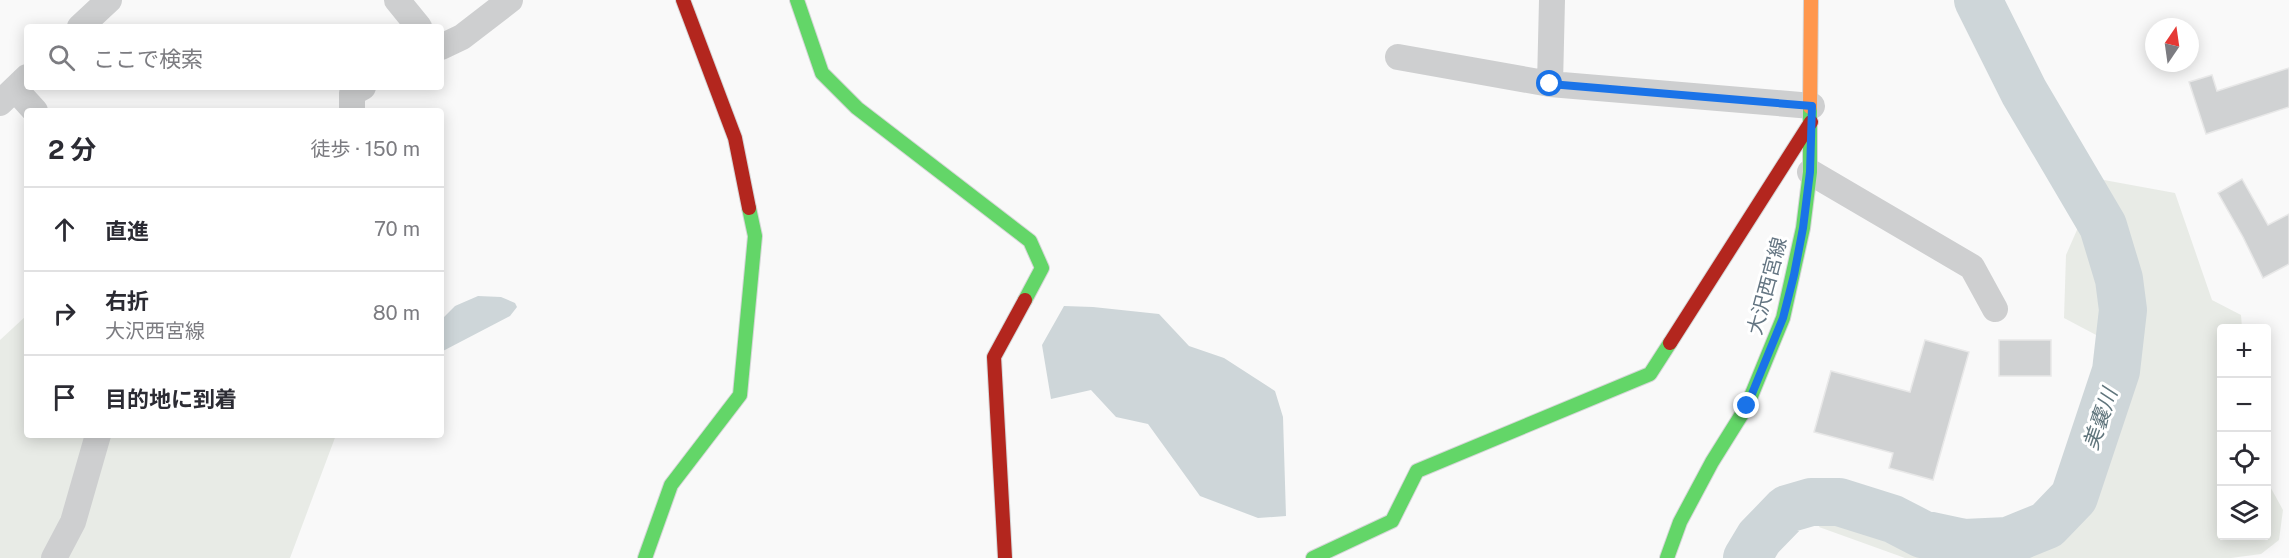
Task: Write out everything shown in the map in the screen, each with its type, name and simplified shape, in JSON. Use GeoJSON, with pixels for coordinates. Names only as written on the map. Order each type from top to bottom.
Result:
{"type":"FeatureCollection","features":[{"type":"Feature","properties":{"kind":"street"},"geometry":{"type":"LineString","coordinates":[[83,24],[109,0]]}},
{"type":"Feature","properties":{"kind":"street"},"geometry":{"type":"LineString","coordinates":[[397,0],[417,24]]}},
{"type":"Feature","properties":{"kind":"street"},"geometry":{"type":"LineString","coordinates":[[444,46],[462,37],[510,0]]}},
{"type":"Feature","properties":{"kind":"street"},"geometry":{"type":"LineString","coordinates":[[645,558],[671,485],[740,394],[755,236],[735,138],[683,0]]}},
{"type":"Feature","properties":{"kind":"street"},"geometry":{"type":"LineString","coordinates":[[797,0],[822,73],[857,108],[1030,241],[1042,268],[994,357],[1005,558]]}},
{"type":"Feature","properties":{"kind":"street"},"geometry":{"type":"LineString","coordinates":[[1550,84],[1552,0]]}},
{"type":"Feature","properties":{"kind":"street","name":"大沢西宮線"},"geometry":{"type":"LineString","coordinates":[[1667,558],[1680,522],[1712,462],[1747,406],[1783,318],[1803,228],[1810,172],[1811,0]]}},
{"type":"Feature","properties":{"kind":"street"},"geometry":{"type":"LineString","coordinates":[[1313,558],[1392,521],[1417,471],[1650,374],[1812,114],[1550,84],[1398,57]]}},
{"type":"Feature","properties":{"kind":"street"},"geometry":{"type":"LineString","coordinates":[[14,90],[32,108]]}},
{"type":"Feature","properties":{"kind":"street"},"geometry":{"type":"LineString","coordinates":[[352,108],[352,93],[358,90]]}},
{"type":"Feature","properties":{"kind":"street"},"geometry":{"type":"LineString","coordinates":[[1810,172],[1972,267],[1995,309]]}},
{"type":"Feature","properties":{"kind":"street"},"geometry":{"type":"LineString","coordinates":[[54,558],[73,522],[97,438]]}},
{"type":"Feature","properties":{"kind":"shaded area"},"geometry":{"type":"Polygon","coordinates":[[[2093,178],[2175,193],[2212,300],[2241,315],[2242,324],[2217,324],[2217,540],[2271,540],[2271,488],[2283,510],[2279,540],[2261,554],[2231,558],[1905,558],[1819,527],[1826,511],[1869,521],[1909,540],[1980,555],[2014,551],[2057,531],[2081,502],[2097,397],[2098,336],[2064,318],[2066,255],[2080,223],[2065,196],[2093,178]]]}},
{"type":"Feature","properties":{"kind":"shaded area"},"geometry":{"type":"Polygon","coordinates":[[[478,296],[501,297],[515,303],[517,307],[510,316],[444,350],[444,317],[455,306],[478,296]]]}},
{"type":"Feature","properties":{"kind":"shaded area"},"geometry":{"type":"Polygon","coordinates":[[[1064,306],[1159,314],[1189,346],[1224,358],[1275,391],[1283,417],[1286,516],[1258,518],[1200,496],[1148,424],[1116,417],[1091,390],[1051,399],[1042,345],[1064,306]]]}},
{"type":"Feature","properties":{"kind":"shaded area"},"geometry":{"type":"Polygon","coordinates":[[[24,318],[24,438],[335,438],[290,558],[0,558],[0,340],[24,318]]]}},
{"type":"Feature","properties":{"kind":"building"},"geometry":{"type":"Polygon","coordinates":[[[2289,68],[2289,107],[2206,134],[2189,82],[2212,75],[2217,91],[2289,68]]]}},
{"type":"Feature","properties":{"kind":"building"},"geometry":{"type":"Polygon","coordinates":[[[2242,179],[2268,225],[2289,214],[2289,264],[2263,278],[2218,193],[2242,179]]]}},
{"type":"Feature","properties":{"kind":"building"},"geometry":{"type":"Polygon","coordinates":[[[1925,340],[1969,352],[1933,480],[1889,468],[1893,453],[1814,432],[1831,371],[1910,392],[1925,340]]]}},
{"type":"Feature","properties":{"kind":"building"},"geometry":{"type":"Polygon","coordinates":[[[1999,340],[2051,340],[2051,376],[1999,376],[1999,340]]]}},
{"type":"Feature","properties":{"kind":"waterway","name":"美嚢川"},"geometry":{"type":"LineString","coordinates":[[1747,558],[1759,538],[1787,509],[1811,502],[1839,502],[1893,519],[1922,534],[1964,543],[2008,541],[2047,525],[2074,497],[2116,371],[2123,310],[2119,279],[2103,226],[2024,92],[1978,0]]}},
{"type":"Feature","properties":{"kind":"traffic: fast"},"geometry":{"type":"LineString","coordinates":[[797,0],[822,73],[857,108],[1030,241],[1042,268],[1025,300]]}},
{"type":"Feature","properties":{"kind":"traffic: fast"},"geometry":{"type":"LineString","coordinates":[[1667,558],[1680,522],[1712,462],[1747,406],[1783,318],[1803,228],[1810,172],[1810,107]]}},
{"type":"Feature","properties":{"kind":"traffic: fast"},"geometry":{"type":"LineString","coordinates":[[645,558],[671,485],[740,395],[755,236],[749,208]]}},
{"type":"Feature","properties":{"kind":"traffic: fast"},"geometry":{"type":"LineString","coordinates":[[1313,558],[1392,521],[1417,471],[1650,374],[1670,343]]}},
{"type":"Feature","properties":{"kind":"traffic: slow"},"geometry":{"type":"LineString","coordinates":[[1810,107],[1811,0]]}},
{"type":"Feature","properties":{"kind":"traffic: jam"},"geometry":{"type":"LineString","coordinates":[[683,0],[735,138],[749,208]]}},
{"type":"Feature","properties":{"kind":"traffic: jam"},"geometry":{"type":"LineString","coordinates":[[1670,343],[1811,122]]}},
{"type":"Feature","properties":{"kind":"traffic: jam"},"geometry":{"type":"LineString","coordinates":[[1005,558],[994,357],[1025,300]]}},
{"type":"Feature","properties":{"kind":"route"},"geometry":{"type":"LineString","coordinates":[[1550,84],[1812,106],[1810,172],[1794,275],[1783,318],[1747,406]]}}]}
